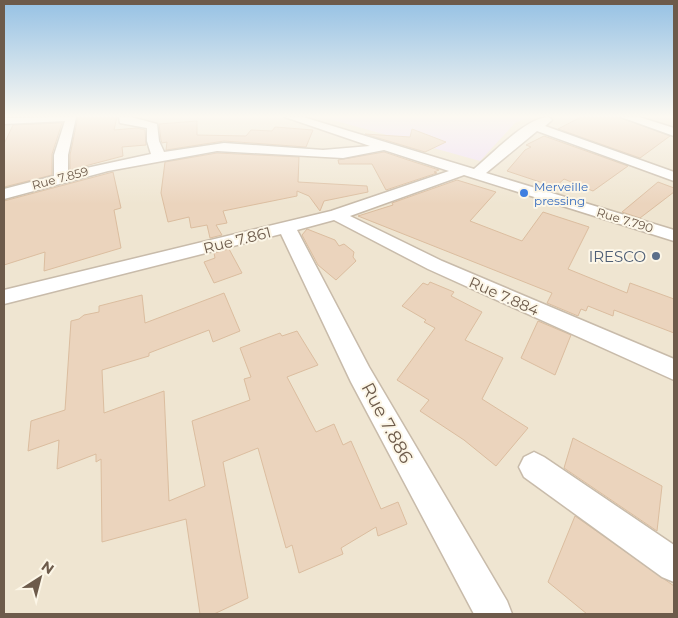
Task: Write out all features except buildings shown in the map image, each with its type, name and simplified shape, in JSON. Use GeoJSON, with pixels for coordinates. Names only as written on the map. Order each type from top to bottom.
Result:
{"type":"FeatureCollection","features":[{"type":"Feature","properties":{"kind":"street"},"geometry":{"type":"LineString","coordinates":[[61,177],[61,155],[64,146]]}},
{"type":"Feature","properties":{"kind":"street"},"geometry":{"type":"LineString","coordinates":[[155,146],[159,157]]}},
{"type":"Feature","properties":{"kind":"street","name":"Rue 7.859"},"geometry":{"type":"LineString","coordinates":[[4,194],[61,177],[159,157],[223,147],[312,152],[369,151],[384,146]]}},
{"type":"Feature","properties":{"kind":"street","name":"Rue 7.790"},"geometry":{"type":"LineString","coordinates":[[384,146],[674,236]]}},
{"type":"Feature","properties":{"kind":"street"},"geometry":{"type":"LineString","coordinates":[[472,172],[507,146]]}},
{"type":"Feature","properties":{"kind":"street"},"geometry":{"type":"LineString","coordinates":[[588,146],[674,177]]}},
{"type":"Feature","properties":{"kind":"street","name":"Rue 7.861"},"geometry":{"type":"LineString","coordinates":[[5,300],[336,215],[472,172]]}},
{"type":"Feature","properties":{"kind":"street","name":"Rue 7.884"},"geometry":{"type":"LineString","coordinates":[[336,215],[435,265],[674,370]]}},
{"type":"Feature","properties":{"kind":"street","name":"Rue 7.886"},"geometry":{"type":"LineString","coordinates":[[287,228],[315,290],[494,614]]}},
{"type":"Feature","properties":{"kind":"street"},"geometry":{"type":"LineString","coordinates":[[534,467],[674,565]]}},
{"type":"Feature","properties":{"kind":"shaded area"},"geometry":{"type":"Polygon","coordinates":[[[4,146],[674,146],[674,614],[4,614],[4,146]]]}},
{"type":"Feature","properties":{"kind":"shaded area"},"geometry":{"type":"Polygon","coordinates":[[[426,146],[494,146],[480,161],[426,146]]]}},
{"type":"Feature","properties":{"kind":"place","name":"Merveille pressing"},"geometry":{"type":"Point","coordinates":[524,193]}},
{"type":"Feature","properties":{"kind":"place","name":"IRESCO"},"geometry":{"type":"Point","coordinates":[656,256]}}]}
